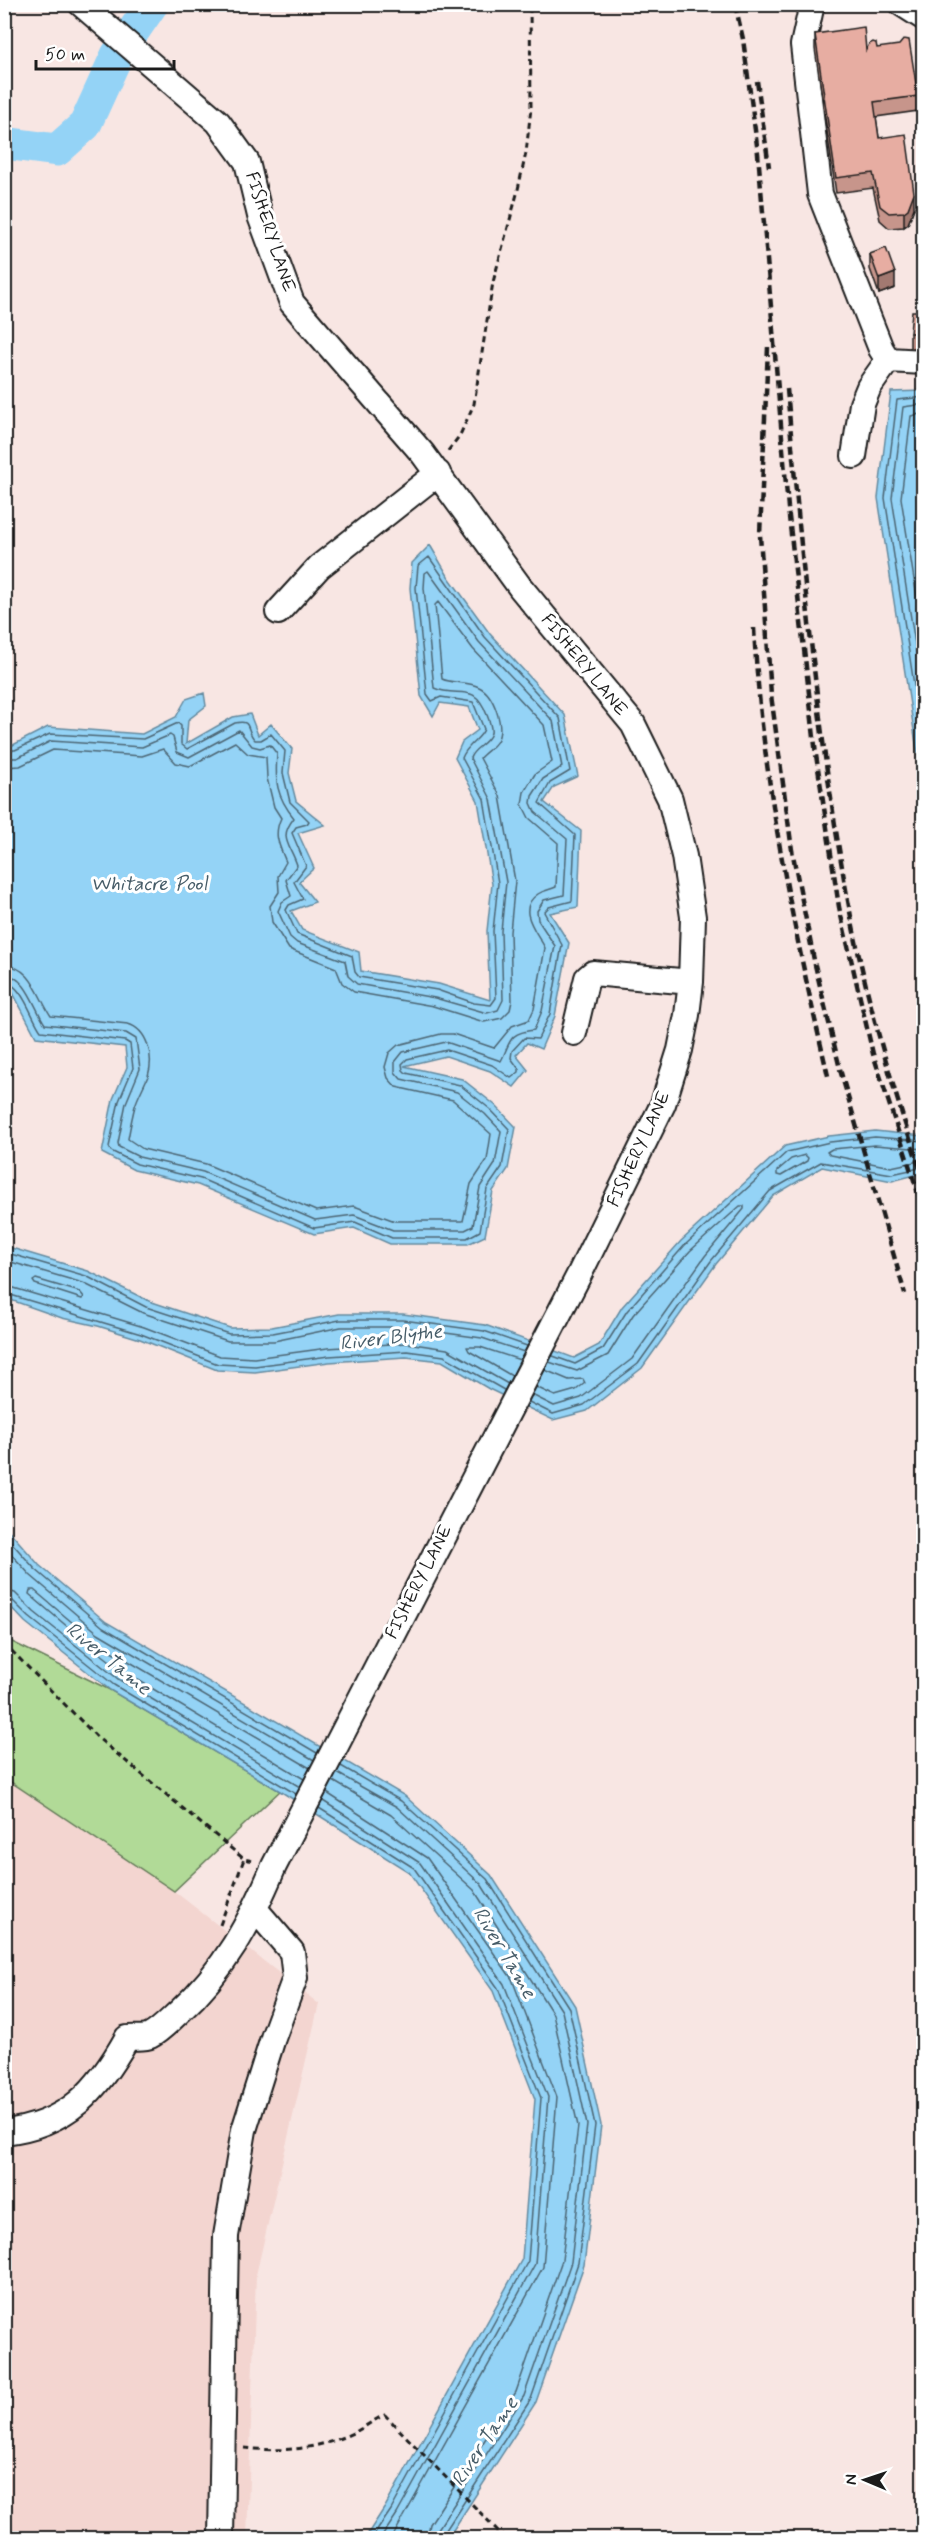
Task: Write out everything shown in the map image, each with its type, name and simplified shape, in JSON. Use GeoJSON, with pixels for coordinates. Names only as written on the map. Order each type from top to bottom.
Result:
{"type":"FeatureCollection","features":[{"type":"Feature","properties":{"kind":"lane","name":"FISHERY LANE"},"geometry":{"type":"LineString","coordinates":[[4,2132],[53,2119],[86,2097],[110,2068],[127,2037],[148,2037],[198,1995],[231,1954],[579,1275],[663,1104],[680,1050],[691,982],[693,917],[684,856],[670,799],[633,724],[520,586],[438,473],[292,303],[260,216],[247,162],[218,122],[81,4]]}},
{"type":"Feature","properties":{"kind":"lane"},"geometry":{"type":"LineString","coordinates":[[812,4],[803,45],[820,194],[881,349],[888,360]]}},
{"type":"Feature","properties":{"kind":"lane"},"geometry":{"type":"LineString","coordinates":[[902,4],[924,18]]}},
{"type":"Feature","properties":{"kind":"lane"},"geometry":{"type":"LineString","coordinates":[[888,360],[924,362]]}},
{"type":"Feature","properties":{"kind":"lane"},"geometry":{"type":"LineString","coordinates":[[854,456],[862,405],[868,387],[888,360]]}},
{"type":"Feature","properties":{"kind":"lane"},"geometry":{"type":"LineString","coordinates":[[278,612],[319,567],[438,473]]}},
{"type":"Feature","properties":{"kind":"lane"},"geometry":{"type":"LineString","coordinates":[[574,1033],[587,978],[593,973],[691,982]]}},
{"type":"Feature","properties":{"kind":"lane"},"geometry":{"type":"LineString","coordinates":[[221,2538],[226,2236],[244,2130],[295,1978],[292,1952],[255,1909]]}},
{"type":"Feature","properties":{"kind":"path"},"geometry":{"type":"LineString","coordinates":[[438,473],[439,460],[460,435],[474,404],[493,282],[526,153],[531,108],[530,4]]}},
{"type":"Feature","properties":{"kind":"path"},"geometry":{"type":"LineString","coordinates":[[4,1643],[98,1738],[244,1859]]}},
{"type":"Feature","properties":{"kind":"path"},"geometry":{"type":"LineString","coordinates":[[221,2446],[282,2452],[319,2446],[354,2433],[371,2421],[385,2415],[504,2537]]}},
{"type":"Feature","properties":{"kind":"shaded area"},"geometry":{"type":"Polygon","coordinates":[[[4,1778],[174,1891],[319,2004],[256,2275],[247,2538],[5,2538],[4,1778]]]}},
{"type":"Feature","properties":{"kind":"green space"},"geometry":{"type":"Polygon","coordinates":[[[4,1638],[110,1690],[280,1791],[174,1891],[5,1778],[4,1638]]]}},
{"type":"Feature","properties":{"kind":"water"},"geometry":{"type":"Polygon","coordinates":[[[924,391],[923,789],[878,498],[891,392],[924,391]]]}},
{"type":"Feature","properties":{"kind":"water","name":"Whitacre Pool"},"geometry":{"type":"Polygon","coordinates":[[[430,545],[448,576],[490,634],[565,715],[578,776],[554,787],[544,802],[581,831],[578,907],[550,913],[569,943],[555,1016],[541,1049],[527,1043],[516,1055],[528,1070],[514,1087],[490,1071],[446,1056],[404,1066],[462,1079],[495,1105],[516,1127],[508,1169],[493,1191],[485,1236],[468,1244],[390,1244],[354,1228],[314,1234],[198,1185],[134,1170],[102,1153],[113,1099],[127,1067],[125,1047],[36,1037],[13,993],[5,986],[5,744],[13,745],[48,727],[142,734],[176,717],[186,699],[204,693],[206,706],[188,720],[186,744],[233,717],[250,714],[258,735],[271,724],[292,749],[289,773],[296,801],[325,825],[298,833],[314,868],[299,882],[315,902],[291,911],[302,930],[359,952],[361,971],[439,984],[490,1000],[487,931],[492,884],[478,801],[455,758],[462,742],[478,730],[469,707],[440,703],[433,716],[421,696],[410,588],[412,563],[430,545]]]}},
{"type":"Feature","properties":{"kind":"water","name":"River Blythe"},"geometry":{"type":"Polygon","coordinates":[[[875,1131],[923,1136],[923,1173],[892,1181],[822,1167],[773,1196],[716,1264],[642,1368],[587,1411],[553,1420],[489,1389],[442,1361],[406,1357],[329,1362],[255,1372],[217,1370],[140,1339],[62,1318],[5,1298],[5,1246],[88,1271],[149,1301],[230,1328],[272,1327],[339,1314],[403,1314],[485,1325],[574,1358],[599,1345],[622,1307],[681,1241],[785,1146],[829,1136],[875,1131]]]}},
{"type":"Feature","properties":{"kind":"water","name":"River Tame"},"geometry":{"type":"Polygon","coordinates":[[[4,1525],[39,1565],[106,1622],[405,1796],[491,1875],[575,2006],[601,2125],[584,2265],[536,2402],[448,2538],[365,2538],[385,2507],[522,2259],[535,2099],[493,1991],[409,1872],[280,1791],[110,1690],[25,1622],[5,1601],[4,1525]]]}},
{"type":"Feature","properties":{"kind":"building"},"geometry":{"type":"Polygon","coordinates":[[[864,27],[866,50],[873,42],[876,43],[877,48],[899,45],[904,39],[909,40],[918,96],[874,102],[879,138],[906,134],[914,193],[908,209],[904,212],[889,213],[880,206],[873,173],[836,178],[815,34],[864,27]]]}},
{"type":"Feature","properties":{"kind":"building"},"geometry":{"type":"Polygon","coordinates":[[[924,243],[924,259],[921,247],[924,243]]]}},
{"type":"Feature","properties":{"kind":"building"},"geometry":{"type":"Polygon","coordinates":[[[886,248],[895,273],[879,279],[870,254],[886,248]]]}},
{"type":"Feature","properties":{"kind":"building"},"geometry":{"type":"Polygon","coordinates":[[[912,311],[924,311],[924,333],[910,333],[912,311]]]}},
{"type":"Feature","properties":{"kind":"waterway"},"geometry":{"type":"LineString","coordinates":[[4,143],[57,150],[85,125],[117,55],[152,4]]}},
{"type":"Feature","properties":{"kind":"railway"},"geometry":{"type":"LineString","coordinates":[[735,4],[743,39],[758,153],[788,508],[816,755],[839,907],[873,1054],[924,1211]]}},
{"type":"Feature","properties":{"kind":"railway"},"geometry":{"type":"LineString","coordinates":[[757,81],[769,167]]}},
{"type":"Feature","properties":{"kind":"railway"},"geometry":{"type":"LineString","coordinates":[[768,347],[760,535],[771,695],[792,850],[815,965],[841,1073],[905,1294]]}},
{"type":"Feature","properties":{"kind":"railway"},"geometry":{"type":"LineString","coordinates":[[787,389],[819,713],[849,906],[872,1010],[891,1079],[924,1181]]}},
{"type":"Feature","properties":{"kind":"railway"},"geometry":{"type":"LineString","coordinates":[[754,628],[764,742],[781,856],[829,1080]]}}]}
